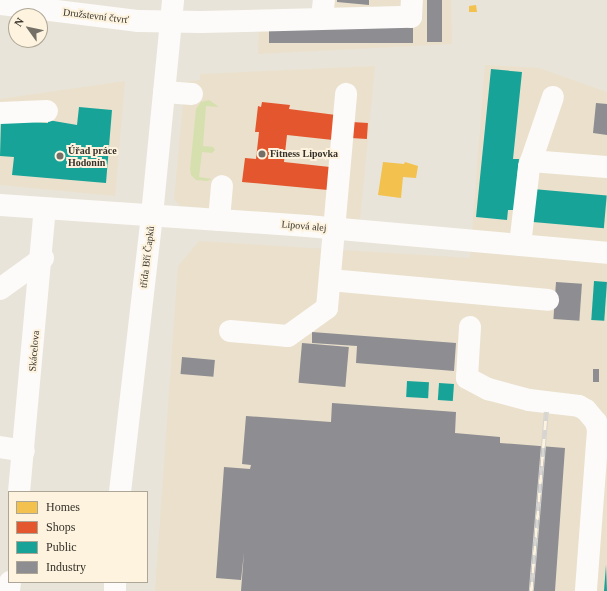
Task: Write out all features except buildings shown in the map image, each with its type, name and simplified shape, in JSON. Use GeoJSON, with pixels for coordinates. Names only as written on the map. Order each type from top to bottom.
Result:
{"type":"FeatureCollection","features":[{"type":"Feature","properties":{"kind":"street"},"geometry":{"type":"LineString","coordinates":[[170,22],[173,0]]}},
{"type":"Feature","properties":{"kind":"street","name":"Družstevní čtvrť"},"geometry":{"type":"LineString","coordinates":[[0,4],[139,21],[170,22],[323,9],[378,9],[411,17],[412,0]]}},
{"type":"Feature","properties":{"kind":"street","name":"třída Bří Čapků"},"geometry":{"type":"LineString","coordinates":[[120,491],[152,215],[170,22]]}},
{"type":"Feature","properties":{"kind":"street"},"geometry":{"type":"LineString","coordinates":[[164,92],[192,94]]}},
{"type":"Feature","properties":{"kind":"street"},"geometry":{"type":"LineString","coordinates":[[230,331],[288,336],[327,308],[346,94]]}},
{"type":"Feature","properties":{"kind":"street"},"geometry":{"type":"LineString","coordinates":[[520,246],[531,161],[553,98]]}},
{"type":"Feature","properties":{"kind":"street"},"geometry":{"type":"LineString","coordinates":[[0,113],[46,111]]}},
{"type":"Feature","properties":{"kind":"street"},"geometry":{"type":"LineString","coordinates":[[531,161],[607,167]]}},
{"type":"Feature","properties":{"kind":"street"},"geometry":{"type":"LineString","coordinates":[[219,220],[222,186]]}},
{"type":"Feature","properties":{"kind":"street","name":"Lipová alej"},"geometry":{"type":"LineString","coordinates":[[0,205],[335,229],[607,253]]}},
{"type":"Feature","properties":{"kind":"street","name":"Skácelova"},"geometry":{"type":"LineString","coordinates":[[19,491],[42,258],[45,209]]}},
{"type":"Feature","properties":{"kind":"street"},"geometry":{"type":"LineString","coordinates":[[0,288],[42,258]]}},
{"type":"Feature","properties":{"kind":"street"},"geometry":{"type":"LineString","coordinates":[[330,280],[548,300]]}},
{"type":"Feature","properties":{"kind":"street"},"geometry":{"type":"LineString","coordinates":[[470,327],[467,378],[488,389],[529,400],[579,406],[586,410],[596,422],[598,430],[586,591]]}},
{"type":"Feature","properties":{"kind":"street"},"geometry":{"type":"LineString","coordinates":[[0,447],[24,451]]}},
{"type":"Feature","properties":{"kind":"shaded area"},"geometry":{"type":"Polygon","coordinates":[[[334,0],[451,0],[452,44],[258,54],[259,24],[325,23],[334,0]]]}},
{"type":"Feature","properties":{"kind":"shaded area"},"geometry":{"type":"Polygon","coordinates":[[[485,65],[539,68],[607,92],[607,591],[155,591],[178,266],[199,241],[470,258],[485,65]]]}},
{"type":"Feature","properties":{"kind":"shaded area"},"geometry":{"type":"Polygon","coordinates":[[[375,66],[360,220],[180,206],[174,199],[185,82],[200,80],[200,74],[375,66]]]}},
{"type":"Feature","properties":{"kind":"shaded area"},"geometry":{"type":"Polygon","coordinates":[[[125,81],[115,196],[0,185],[0,99],[125,81]]]}},
{"type":"Feature","properties":{"kind":"green space"},"geometry":{"type":"Polygon","coordinates":[[[209,100],[219,107],[206,106],[203,146],[213,147],[215,150],[212,153],[202,152],[199,177],[212,179],[207,181],[196,180],[191,175],[190,169],[196,109],[201,102],[209,100]]]}},
{"type":"Feature","properties":{"kind":"railway"},"geometry":{"type":"LineString","coordinates":[[531,591],[546,412]]}},
{"type":"Feature","properties":{"kind":"place","name":"Fitness Lipovka"},"geometry":{"type":"Point","coordinates":[262,154]}},
{"type":"Feature","properties":{"kind":"place","name":"Úřad práce Hodonín"},"geometry":{"type":"Point","coordinates":[60,156]}}]}
